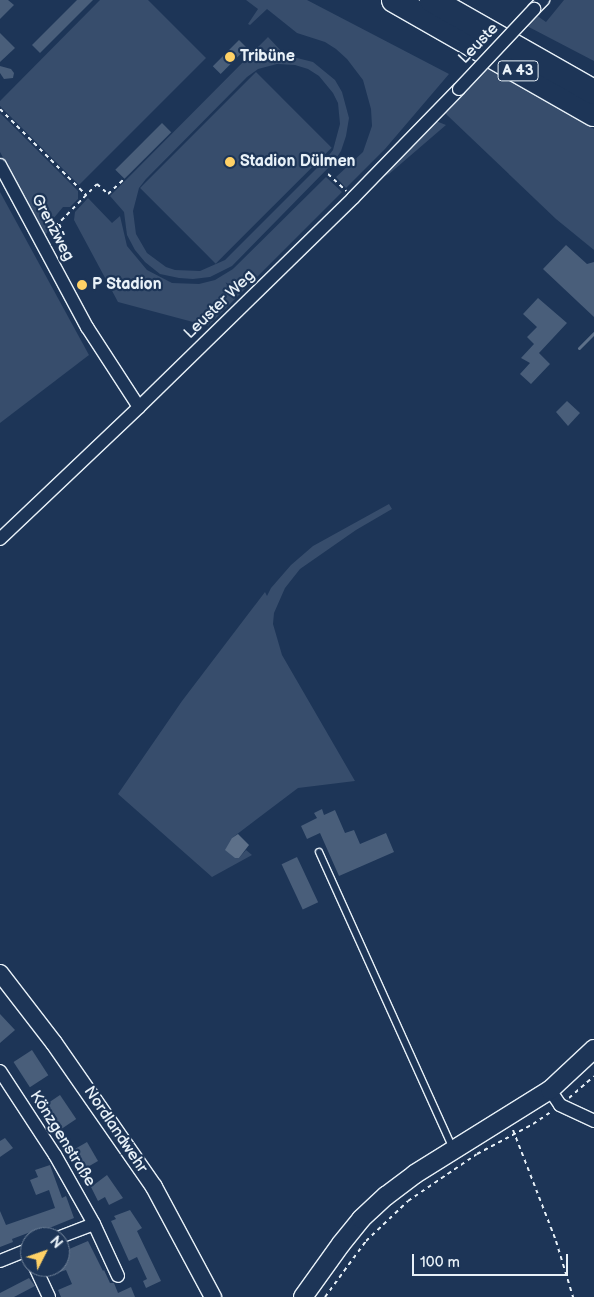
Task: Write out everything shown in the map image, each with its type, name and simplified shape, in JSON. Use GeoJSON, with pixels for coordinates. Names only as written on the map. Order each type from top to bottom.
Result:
{"type":"FeatureCollection","features":[{"type":"Feature","properties":{"kind":"highway","name":"A 43"},"geometry":{"type":"LineString","coordinates":[[394,0],[594,114]]}},
{"type":"Feature","properties":{"kind":"highway","name":"A 43"},"geometry":{"type":"LineString","coordinates":[[432,0],[594,92]]}},
{"type":"Feature","properties":{"kind":"main road"},"geometry":{"type":"LineString","coordinates":[[303,1297],[361,1220],[408,1179],[550,1090],[594,1049]]}},
{"type":"Feature","properties":{"kind":"street","name":"Leuste"},"geometry":{"type":"LineString","coordinates":[[459,88],[539,4]]}},
{"type":"Feature","properties":{"kind":"street","name":"Leuster Weg"},"geometry":{"type":"LineString","coordinates":[[0,539],[139,407],[353,198],[459,88]]}},
{"type":"Feature","properties":{"kind":"street","name":"Grenzweg"},"geometry":{"type":"LineString","coordinates":[[0,165],[87,327],[139,407]]}},
{"type":"Feature","properties":{"kind":"street","name":"Nordlandwehr"},"geometry":{"type":"LineString","coordinates":[[0,973],[54,1043],[154,1187],[213,1297]]}},
{"type":"Feature","properties":{"kind":"street","name":"Könzgenstraße"},"geometry":{"type":"LineString","coordinates":[[0,1071],[55,1155],[94,1224],[118,1276]]}},
{"type":"Feature","properties":{"kind":"street"},"geometry":{"type":"LineString","coordinates":[[550,1090],[560,1105],[594,1121]]}},
{"type":"Feature","properties":{"kind":"street"},"geometry":{"type":"LineString","coordinates":[[70,1233],[94,1224]]}},
{"type":"Feature","properties":{"kind":"street"},"geometry":{"type":"LineString","coordinates":[[0,1261],[20,1255]]}},
{"type":"Feature","properties":{"kind":"street"},"geometry":{"type":"LineString","coordinates":[[40,1277],[49,1297]]}},
{"type":"Feature","properties":{"kind":"lane"},"geometry":{"type":"LineString","coordinates":[[319,852],[454,1150]]}},
{"type":"Feature","properties":{"kind":"path"},"geometry":{"type":"LineString","coordinates":[[0,110],[86,195]]}},
{"type":"Feature","properties":{"kind":"path"},"geometry":{"type":"LineString","coordinates":[[328,174],[353,198]]}},
{"type":"Feature","properties":{"kind":"path"},"geometry":{"type":"LineString","coordinates":[[42,241],[97,184],[108,194],[124,179]]}},
{"type":"Feature","properties":{"kind":"path"},"geometry":{"type":"LineString","coordinates":[[58,224],[65,237]]}},
{"type":"Feature","properties":{"kind":"path"},"geometry":{"type":"LineString","coordinates":[[325,1297],[366,1240],[408,1201],[444,1174],[533,1124],[560,1105],[594,1076]]}},
{"type":"Feature","properties":{"kind":"path"},"geometry":{"type":"LineString","coordinates":[[516,1136],[556,1241],[573,1297]]}},
{"type":"Feature","properties":{"kind":"shaded area"},"geometry":{"type":"Polygon","coordinates":[[[100,0],[148,0],[206,58],[79,185],[0,106],[0,101],[100,0]]]}},
{"type":"Feature","properties":{"kind":"shaded area"},"geometry":{"type":"Polygon","coordinates":[[[246,0],[307,0],[449,74],[385,149],[346,188],[336,177],[363,152],[372,126],[371,109],[363,80],[347,59],[336,49],[325,42],[297,33],[267,9],[250,25],[248,24],[258,9],[246,0]]]}},
{"type":"Feature","properties":{"kind":"shaded area"},"geometry":{"type":"Polygon","coordinates":[[[564,0],[594,0],[594,61],[525,25],[536,15],[546,22],[564,0]]]}},
{"type":"Feature","properties":{"kind":"shaded area"},"geometry":{"type":"Polygon","coordinates":[[[268,37],[285,55],[313,62],[335,80],[342,92],[349,118],[341,151],[333,163],[232,266],[210,277],[193,279],[160,274],[145,262],[135,250],[127,235],[124,212],[110,196],[268,37]],[[277,64],[258,69],[247,77],[139,188],[133,211],[136,234],[147,253],[166,267],[175,270],[200,271],[225,260],[333,150],[340,124],[338,103],[333,93],[319,76],[308,69],[295,65],[277,64]]]}},
{"type":"Feature","properties":{"kind":"shaded area"},"geometry":{"type":"Polygon","coordinates":[[[486,68],[594,129],[594,250],[556,219],[445,112],[486,68]]]}},
{"type":"Feature","properties":{"kind":"shaded area"},"geometry":{"type":"Polygon","coordinates":[[[256,72],[332,148],[216,264],[140,188],[256,72]]]}},
{"type":"Feature","properties":{"kind":"shaded area"},"geometry":{"type":"Polygon","coordinates":[[[0,113],[78,191],[78,199],[70,207],[63,207],[53,219],[52,227],[45,235],[0,152],[0,113]]]}},
{"type":"Feature","properties":{"kind":"shaded area"},"geometry":{"type":"Polygon","coordinates":[[[436,121],[446,125],[389,174],[378,179],[436,121]]]}},
{"type":"Feature","properties":{"kind":"shaded area"},"geometry":{"type":"Polygon","coordinates":[[[326,177],[342,192],[208,326],[118,302],[74,220],[75,212],[88,198],[112,223],[120,216],[127,246],[147,270],[172,283],[199,284],[215,280],[233,269],[326,177]]]}},
{"type":"Feature","properties":{"kind":"shaded area"},"geometry":{"type":"Polygon","coordinates":[[[0,192],[89,355],[0,423],[0,192]]]}},
{"type":"Feature","properties":{"kind":"shaded area"},"geometry":{"type":"Polygon","coordinates":[[[389,504],[392,509],[356,530],[300,569],[285,588],[274,613],[273,624],[282,655],[355,781],[298,788],[232,838],[239,858],[246,850],[252,855],[212,877],[118,794],[182,701],[265,592],[267,596],[271,588],[291,565],[313,546],[389,504]]]}},
{"type":"Feature","properties":{"kind":"shaded area"},"geometry":{"type":"Polygon","coordinates":[[[238,834],[249,845],[239,858],[235,858],[225,850],[232,838],[238,834]]]}},
{"type":"Feature","properties":{"kind":"building"},"geometry":{"type":"Polygon","coordinates":[[[0,0],[8,0],[14,5],[0,19],[0,0]]]}},
{"type":"Feature","properties":{"kind":"building"},"geometry":{"type":"Polygon","coordinates":[[[77,0],[93,0],[40,53],[32,45],[77,0]]]}},
{"type":"Feature","properties":{"kind":"building"},"geometry":{"type":"Polygon","coordinates":[[[0,33],[15,48],[0,62],[0,33]]]}},
{"type":"Feature","properties":{"kind":"building","name":"Tribüne"},"geometry":{"type":"Polygon","coordinates":[[[239,40],[247,48],[221,74],[213,66],[239,40]]]}},
{"type":"Feature","properties":{"kind":"building"},"geometry":{"type":"Polygon","coordinates":[[[0,66],[11,69],[14,73],[13,78],[4,79],[0,73],[0,66]]]}},
{"type":"Feature","properties":{"kind":"building"},"geometry":{"type":"Polygon","coordinates":[[[162,123],[171,132],[125,179],[115,170],[162,123]]]}},
{"type":"Feature","properties":{"kind":"building"},"geometry":{"type":"Polygon","coordinates":[[[566,245],[587,264],[594,262],[594,317],[543,269],[566,245]]]}},
{"type":"Feature","properties":{"kind":"building"},"geometry":{"type":"Polygon","coordinates":[[[538,298],[567,323],[539,353],[550,364],[531,384],[520,374],[530,363],[521,358],[534,344],[527,337],[537,327],[523,314],[538,298]]]}},
{"type":"Feature","properties":{"kind":"building"},"geometry":{"type":"Polygon","coordinates":[[[567,401],[580,413],[568,426],[556,412],[567,401]]]}},
{"type":"Feature","properties":{"kind":"building"},"geometry":{"type":"Polygon","coordinates":[[[322,809],[324,815],[335,810],[345,833],[354,830],[360,844],[386,833],[394,852],[339,876],[320,833],[307,839],[301,826],[317,818],[314,813],[322,809]]]}},
{"type":"Feature","properties":{"kind":"building"},"geometry":{"type":"Polygon","coordinates":[[[297,857],[318,902],[303,909],[282,864],[297,857]]]}},
{"type":"Feature","properties":{"kind":"building"},"geometry":{"type":"Polygon","coordinates":[[[0,1014],[15,1030],[0,1043],[0,1014]]]}},
{"type":"Feature","properties":{"kind":"building"},"geometry":{"type":"Polygon","coordinates":[[[32,1050],[48,1075],[30,1087],[14,1062],[32,1050]]]}},
{"type":"Feature","properties":{"kind":"building"},"geometry":{"type":"Polygon","coordinates":[[[60,1095],[76,1119],[58,1131],[42,1107],[60,1095]]]}},
{"type":"Feature","properties":{"kind":"building"},"geometry":{"type":"Polygon","coordinates":[[[5,1138],[13,1148],[0,1157],[0,1141],[5,1138]]]}},
{"type":"Feature","properties":{"kind":"building"},"geometry":{"type":"Polygon","coordinates":[[[87,1142],[98,1161],[81,1171],[70,1152],[87,1142]]]}},
{"type":"Feature","properties":{"kind":"building"},"geometry":{"type":"Polygon","coordinates":[[[50,1165],[62,1198],[66,1196],[74,1218],[52,1227],[20,1227],[20,1236],[12,1239],[13,1242],[0,1247],[0,1211],[6,1225],[55,1208],[49,1190],[36,1195],[30,1180],[38,1177],[35,1170],[50,1165]]]}},
{"type":"Feature","properties":{"kind":"building"},"geometry":{"type":"Polygon","coordinates":[[[107,1175],[123,1198],[109,1205],[105,1197],[98,1201],[91,1187],[107,1175]]]}},
{"type":"Feature","properties":{"kind":"building"},"geometry":{"type":"Polygon","coordinates":[[[130,1210],[142,1228],[137,1231],[161,1281],[146,1288],[143,1281],[147,1279],[137,1257],[129,1261],[111,1221],[116,1219],[114,1216],[130,1210]]]}},
{"type":"Feature","properties":{"kind":"building"},"geometry":{"type":"Polygon","coordinates":[[[88,1241],[103,1271],[110,1283],[114,1283],[118,1293],[131,1287],[135,1297],[61,1297],[58,1290],[72,1284],[69,1277],[70,1249],[88,1241]]]}},
{"type":"Feature","properties":{"kind":"building"},"geometry":{"type":"Polygon","coordinates":[[[29,1278],[35,1286],[14,1297],[0,1297],[0,1293],[29,1278]]]}},
{"type":"Feature","properties":{"kind":"waterway"},"geometry":{"type":"LineString","coordinates":[[579,348],[594,333]]}},
{"type":"Feature","properties":{"kind":"place","name":"Tribüne"},"geometry":{"type":"Point","coordinates":[230,57]}},
{"type":"Feature","properties":{"kind":"place","name":"Stadion Dülmen"},"geometry":{"type":"Point","coordinates":[230,162]}},
{"type":"Feature","properties":{"kind":"place","name":"P Stadion"},"geometry":{"type":"Point","coordinates":[82,285]}}]}
